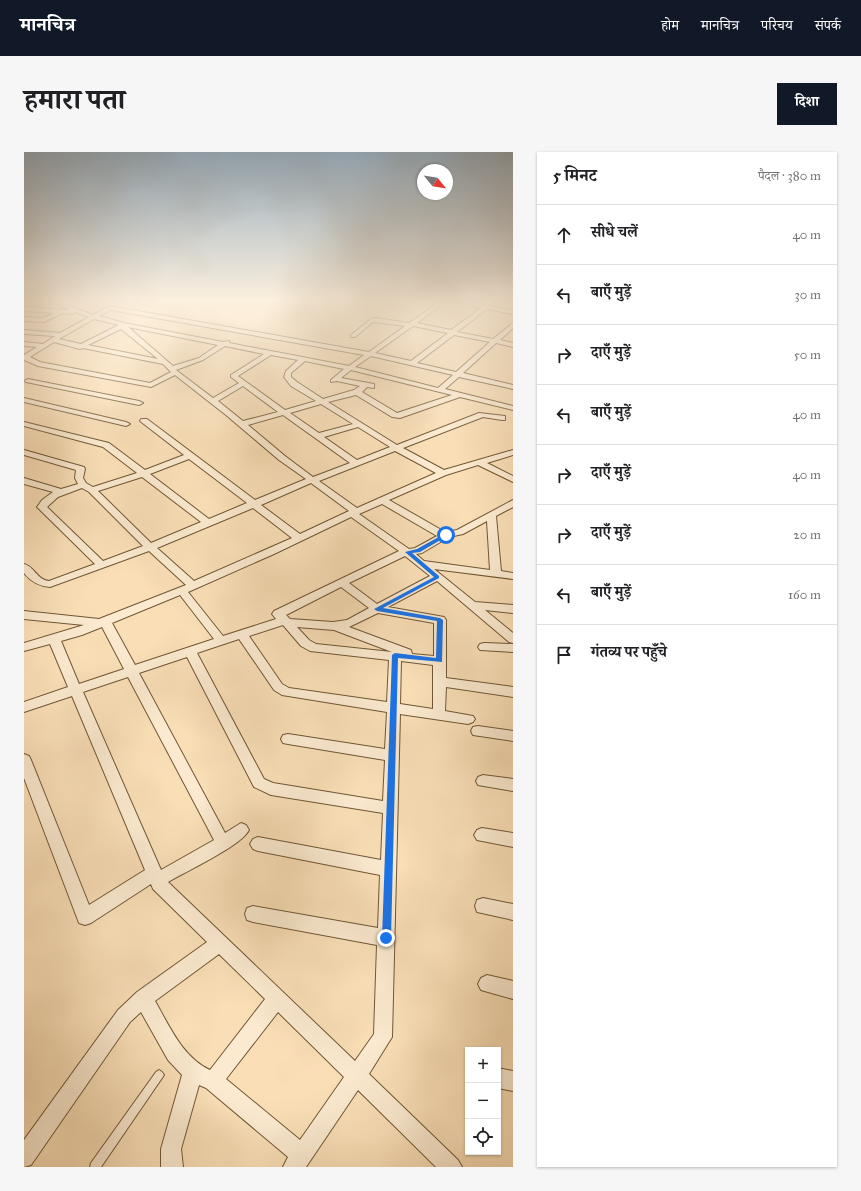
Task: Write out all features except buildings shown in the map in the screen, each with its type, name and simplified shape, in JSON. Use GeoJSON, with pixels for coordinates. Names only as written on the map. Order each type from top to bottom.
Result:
{"type":"FeatureCollection","features":[{"type":"Feature","properties":{"kind":"street"},"geometry":{"type":"LineString","coordinates":[[25,357],[38,349]]}},
{"type":"Feature","properties":{"kind":"street"},"geometry":{"type":"LineString","coordinates":[[90,349],[171,368]]}},
{"type":"Feature","properties":{"kind":"street"},"geometry":{"type":"LineString","coordinates":[[150,349],[282,458],[408,552],[513,639]]}},
{"type":"Feature","properties":{"kind":"street"},"geometry":{"type":"LineString","coordinates":[[25,357],[38,364],[151,385],[171,368],[201,359],[216,349]]}},
{"type":"Feature","properties":{"kind":"street"},"geometry":{"type":"LineString","coordinates":[[250,349],[350,368],[513,408]]}},
{"type":"Feature","properties":{"kind":"street"},"geometry":{"type":"LineString","coordinates":[[345,349],[413,363],[513,387]]}},
{"type":"Feature","properties":{"kind":"street"},"geometry":{"type":"LineString","coordinates":[[242,424],[357,392],[368,386],[335,380],[377,349]]}},
{"type":"Feature","properties":{"kind":"street"},"geometry":{"type":"LineString","coordinates":[[413,363],[430,349]]}},
{"type":"Feature","properties":{"kind":"street"},"geometry":{"type":"LineString","coordinates":[[440,390],[485,349]]}},
{"type":"Feature","properties":{"kind":"street"},"geometry":{"type":"LineString","coordinates":[[268,353],[233,376],[356,463]]}},
{"type":"Feature","properties":{"kind":"street"},"geometry":{"type":"LineString","coordinates":[[304,359],[288,372],[287,377],[294,384],[396,448],[443,473]]}},
{"type":"Feature","properties":{"kind":"street"},"geometry":{"type":"LineString","coordinates":[[38,364],[26,383],[140,403]]}},
{"type":"Feature","properties":{"kind":"street"},"geometry":{"type":"LineString","coordinates":[[505,385],[513,377]]}},
{"type":"Feature","properties":{"kind":"street"},"geometry":{"type":"LineString","coordinates":[[213,401],[244,383]]}},
{"type":"Feature","properties":{"kind":"street"},"geometry":{"type":"LineString","coordinates":[[357,392],[395,415],[400,416],[460,395]]}},
{"type":"Feature","properties":{"kind":"street"},"geometry":{"type":"LineString","coordinates":[[24,400],[126,424]]}},
{"type":"Feature","properties":{"kind":"street"},"geometry":{"type":"LineString","coordinates":[[494,425],[513,408]]}},
{"type":"Feature","properties":{"kind":"street"},"geometry":{"type":"LineString","coordinates":[[24,568],[38,582],[50,584],[150,547],[312,480],[482,415],[502,418]]}},
{"type":"Feature","properties":{"kind":"street"},"geometry":{"type":"LineString","coordinates":[[144,421],[299,538]]}},
{"type":"Feature","properties":{"kind":"street"},"geometry":{"type":"LineString","coordinates":[[24,424],[106,445],[208,523]]}},
{"type":"Feature","properties":{"kind":"street"},"geometry":{"type":"LineString","coordinates":[[318,436],[358,425]]}},
{"type":"Feature","properties":{"kind":"street"},"geometry":{"type":"LineString","coordinates":[[24,452],[81,469],[79,478],[88,488],[193,586]]}},
{"type":"Feature","properties":{"kind":"street"},"geometry":{"type":"LineString","coordinates":[[24,647],[78,632],[182,591],[443,473],[513,452]]}},
{"type":"Feature","properties":{"kind":"street"},"geometry":{"type":"LineString","coordinates":[[24,481],[61,492],[88,488],[143,474],[190,456]]}},
{"type":"Feature","properties":{"kind":"street"},"geometry":{"type":"LineString","coordinates":[[479,462],[513,479]]}},
{"type":"Feature","properties":{"kind":"street"},"geometry":{"type":"LineString","coordinates":[[61,492],[44,504],[42,507],[43,510],[102,565]]}},
{"type":"Feature","properties":{"kind":"street"},"geometry":{"type":"LineString","coordinates":[[382,500],[444,536]]}},
{"type":"Feature","properties":{"kind":"street"},"geometry":{"type":"LineString","coordinates":[[439,661],[395,655],[314,648],[306,644],[278,614],[403,553],[418,551],[444,536],[460,532],[512,504]]}},
{"type":"Feature","properties":{"kind":"street"},"geometry":{"type":"LineString","coordinates":[[491,515],[496,574]]}},
{"type":"Feature","properties":{"kind":"street"},"geometry":{"type":"LineString","coordinates":[[422,564],[513,576]]}},
{"type":"Feature","properties":{"kind":"street"},"geometry":{"type":"LineString","coordinates":[[334,626],[350,622],[437,577]]}},
{"type":"Feature","properties":{"kind":"street"},"geometry":{"type":"LineString","coordinates":[[342,583],[377,609],[440,620],[439,714]]}},
{"type":"Feature","properties":{"kind":"street"},"geometry":{"type":"LineString","coordinates":[[182,591],[221,641]]}},
{"type":"Feature","properties":{"kind":"street"},"geometry":{"type":"LineString","coordinates":[[472,605],[513,610]]}},
{"type":"Feature","properties":{"kind":"street"},"geometry":{"type":"LineString","coordinates":[[24,615],[103,622]]}},
{"type":"Feature","properties":{"kind":"street"},"geometry":{"type":"LineString","coordinates":[[24,707],[131,670],[286,621],[334,626],[384,643],[418,658]]}},
{"type":"Feature","properties":{"kind":"street"},"geometry":{"type":"LineString","coordinates":[[103,622],[131,670],[223,843]]}},
{"type":"Feature","properties":{"kind":"street"},"geometry":{"type":"LineString","coordinates":[[242,634],[278,687],[286,692],[468,719]]}},
{"type":"Feature","properties":{"kind":"street"},"geometry":{"type":"LineString","coordinates":[[54,639],[159,884],[451,1167]]}},
{"type":"Feature","properties":{"kind":"street"},"geometry":{"type":"LineString","coordinates":[[484,646],[513,648]]}},
{"type":"Feature","properties":{"kind":"street"},"geometry":{"type":"LineString","coordinates":[[190,651],[259,783],[271,788],[390,808]]}},
{"type":"Feature","properties":{"kind":"street"},"geometry":{"type":"LineString","coordinates":[[143,998],[175,1053],[194,1072],[213,1081],[298,1161],[383,1038],[395,655]]}},
{"type":"Feature","properties":{"kind":"street"},"geometry":{"type":"LineString","coordinates":[[439,682],[513,692]]}},
{"type":"Feature","properties":{"kind":"street"},"geometry":{"type":"LineString","coordinates":[[478,731],[513,736]]}},
{"type":"Feature","properties":{"kind":"street"},"geometry":{"type":"LineString","coordinates":[[288,739],[392,756]]}},
{"type":"Feature","properties":{"kind":"street"},"geometry":{"type":"LineString","coordinates":[[24,760],[85,917],[155,876],[223,843],[242,830]]}},
{"type":"Feature","properties":{"kind":"street"},"geometry":{"type":"LineString","coordinates":[[483,781],[513,785]]}},
{"type":"Feature","properties":{"kind":"street"},"geometry":{"type":"LineString","coordinates":[[482,835],[513,840]]}},
{"type":"Feature","properties":{"kind":"street"},"geometry":{"type":"LineString","coordinates":[[258,844],[388,869]]}},
{"type":"Feature","properties":{"kind":"street"},"geometry":{"type":"LineString","coordinates":[[483,906],[513,912]]}},
{"type":"Feature","properties":{"kind":"street"},"geometry":{"type":"LineString","coordinates":[[253,914],[386,938]]}},
{"type":"Feature","properties":{"kind":"street"},"geometry":{"type":"LineString","coordinates":[[24,1158],[124,1016],[143,998],[220,942]]}},
{"type":"Feature","properties":{"kind":"street"},"geometry":{"type":"LineString","coordinates":[[487,984],[513,990]]}},
{"type":"Feature","properties":{"kind":"street"},"geometry":{"type":"LineString","coordinates":[[213,1081],[278,999]]}},
{"type":"Feature","properties":{"kind":"street"},"geometry":{"type":"LineString","coordinates":[[172,1167],[171,1149],[194,1072]]}},
{"type":"Feature","properties":{"kind":"street"},"geometry":{"type":"LineString","coordinates":[[501,1079],[513,1081]]}},
{"type":"Feature","properties":{"kind":"lane"},"geometry":{"type":"LineString","coordinates":[[95,1167],[159,1076]]}},
{"type":"Feature","properties":{"kind":"route"},"geometry":{"type":"LineString","coordinates":[[386,938],[395,655],[439,661],[440,620],[377,609],[437,577],[408,552],[418,551],[446,535]]}}]}
